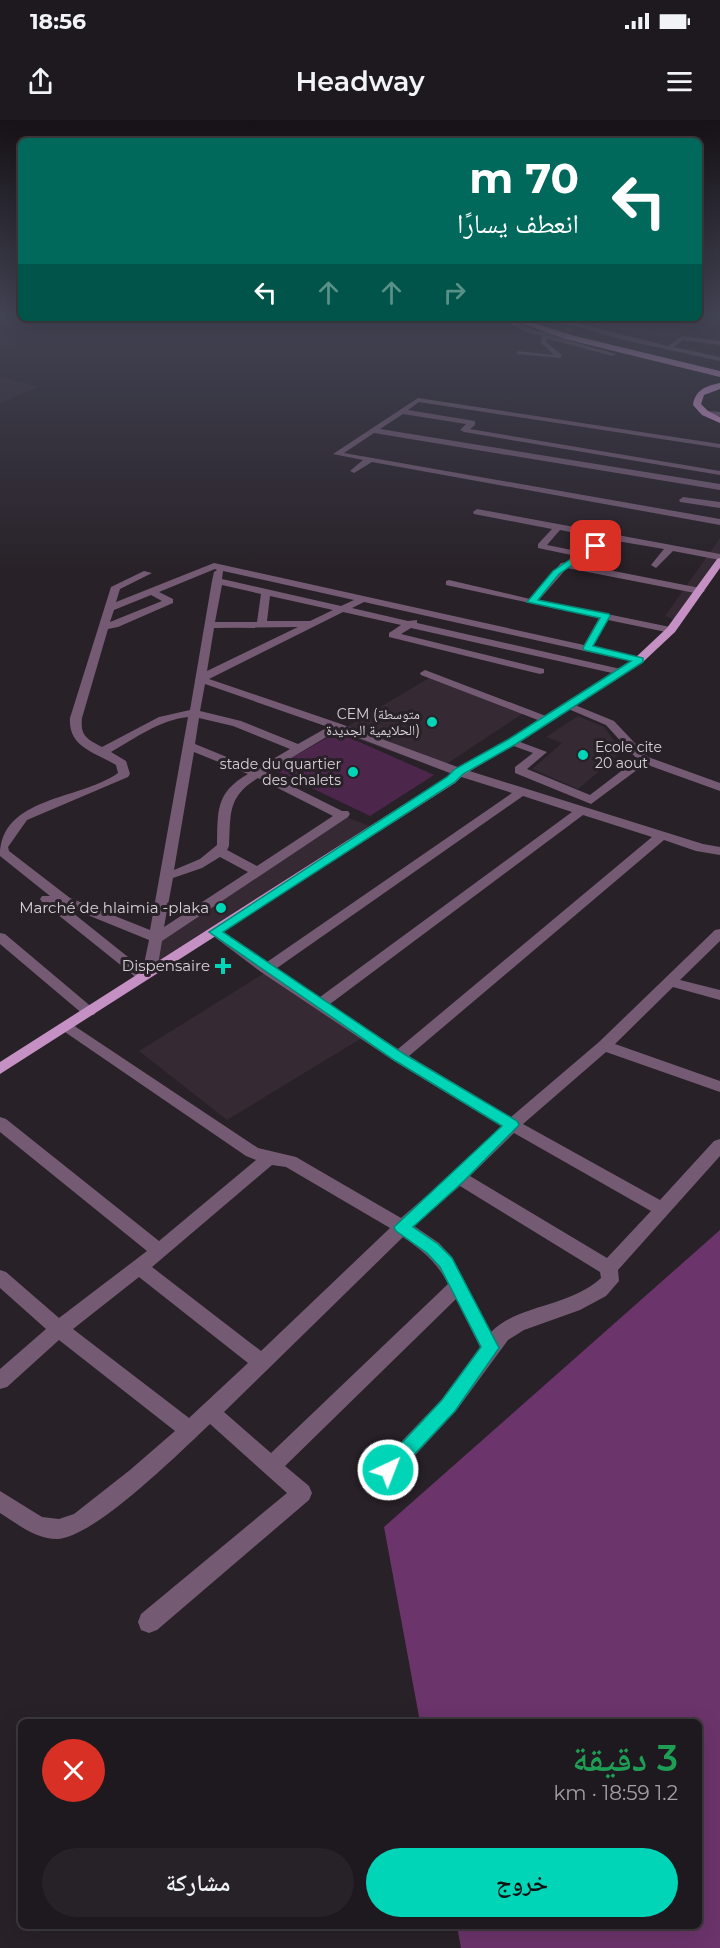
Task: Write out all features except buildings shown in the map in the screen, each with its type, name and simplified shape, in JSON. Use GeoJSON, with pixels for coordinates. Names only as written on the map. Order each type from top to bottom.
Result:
{"type":"FeatureCollection","features":[{"type":"Feature","properties":{"kind":"highway"},"geometry":{"type":"LineString","coordinates":[[696,402],[701,410],[720,420]]}},
{"type":"Feature","properties":{"kind":"main road"},"geometry":{"type":"LineString","coordinates":[[0,1069],[451,780],[459,772],[570,706],[639,660],[671,630],[720,559]]}},
{"type":"Feature","properties":{"kind":"street"},"geometry":{"type":"LineString","coordinates":[[414,402],[337,454],[720,522]]}},
{"type":"Feature","properties":{"kind":"street"},"geometry":{"type":"LineString","coordinates":[[433,402],[720,446]]}},
{"type":"Feature","properties":{"kind":"street"},"geometry":{"type":"LineString","coordinates":[[401,411],[472,423],[449,442]]}},
{"type":"Feature","properties":{"kind":"street"},"geometry":{"type":"LineString","coordinates":[[710,413],[720,414]]}},
{"type":"Feature","properties":{"kind":"street"},"geometry":{"type":"LineString","coordinates":[[373,430],[720,487]]}},
{"type":"Feature","properties":{"kind":"street"},"geometry":{"type":"LineString","coordinates":[[464,430],[720,473]]}},
{"type":"Feature","properties":{"kind":"street"},"geometry":{"type":"LineString","coordinates":[[354,471],[370,459]]}},
{"type":"Feature","properties":{"kind":"street"},"geometry":{"type":"LineString","coordinates":[[683,500],[720,505]]}},
{"type":"Feature","properties":{"kind":"street"},"geometry":{"type":"LineString","coordinates":[[477,513],[671,547],[720,559]]}},
{"type":"Feature","properties":{"kind":"street"},"geometry":{"type":"LineString","coordinates":[[558,526],[542,546],[584,555]]}},
{"type":"Feature","properties":{"kind":"street"},"geometry":{"type":"LineString","coordinates":[[570,565],[609,537]]}},
{"type":"Feature","properties":{"kind":"street"},"geometry":{"type":"LineString","coordinates":[[656,565],[671,547]]}},
{"type":"Feature","properties":{"kind":"street"},"geometry":{"type":"LineString","coordinates":[[532,602],[556,573],[564,566],[570,565],[700,591]]}},
{"type":"Feature","properties":{"kind":"street"},"geometry":{"type":"LineString","coordinates":[[0,861],[147,973],[157,938],[220,566]]}},
{"type":"Feature","properties":{"kind":"street"},"geometry":{"type":"LineString","coordinates":[[110,608],[208,567],[220,566],[639,660]]}},
{"type":"Feature","properties":{"kind":"street"},"geometry":{"type":"LineString","coordinates":[[147,573],[116,587],[79,706],[75,731],[80,740],[122,763],[124,774],[23,817],[2,847],[3,852],[65,901],[157,938]]}},
{"type":"Feature","properties":{"kind":"street"},"geometry":{"type":"LineString","coordinates":[[217,581],[621,672]]}},
{"type":"Feature","properties":{"kind":"street"},"geometry":{"type":"LineString","coordinates":[[449,583],[671,630]]}},
{"type":"Feature","properties":{"kind":"street"},"geometry":{"type":"LineString","coordinates":[[104,626],[114,625],[170,601],[151,591]]}},
{"type":"Feature","properties":{"kind":"street"},"geometry":{"type":"LineString","coordinates":[[262,624],[267,592]]}},
{"type":"Feature","properties":{"kind":"street"},"geometry":{"type":"LineString","coordinates":[[200,679],[364,598]]}},
{"type":"Feature","properties":{"kind":"street"},"geometry":{"type":"LineString","coordinates":[[429,613],[393,635],[540,671]]}},
{"type":"Feature","properties":{"kind":"street"},"geometry":{"type":"LineString","coordinates":[[587,648],[605,616]]}},
{"type":"Feature","properties":{"kind":"street"},"geometry":{"type":"LineString","coordinates":[[210,625],[314,624]]}},
{"type":"Feature","properties":{"kind":"street"},"geometry":{"type":"LineString","coordinates":[[471,654],[510,630]]}},
{"type":"Feature","properties":{"kind":"street"},"geometry":{"type":"LineString","coordinates":[[425,673],[547,720]]}},
{"type":"Feature","properties":{"kind":"street"},"geometry":{"type":"LineString","coordinates":[[200,679],[337,726],[459,772],[661,836],[720,851]]}},
{"type":"Feature","properties":{"kind":"street"},"geometry":{"type":"LineString","coordinates":[[570,706],[610,723],[644,759],[720,787]]}},
{"type":"Feature","properties":{"kind":"street"},"geometry":{"type":"LineString","coordinates":[[102,752],[161,721],[194,713],[217,717],[300,749]]}},
{"type":"Feature","properties":{"kind":"street"},"geometry":{"type":"LineString","coordinates":[[167,876],[199,864],[223,846],[225,803],[241,783],[337,726]]}},
{"type":"Feature","properties":{"kind":"street"},"geometry":{"type":"LineString","coordinates":[[512,742],[541,752],[519,770],[591,800],[644,759]]}},
{"type":"Feature","properties":{"kind":"street"},"geometry":{"type":"LineString","coordinates":[[157,938],[343,815],[259,774],[189,746]]}},
{"type":"Feature","properties":{"kind":"street"},"geometry":{"type":"LineString","coordinates":[[551,801],[566,790]]}},
{"type":"Feature","properties":{"kind":"street"},"geometry":{"type":"LineString","coordinates":[[266,969],[521,792]]}},
{"type":"Feature","properties":{"kind":"street"},"geometry":{"type":"LineString","coordinates":[[321,1003],[581,811]]}},
{"type":"Feature","properties":{"kind":"street"},"geometry":{"type":"LineString","coordinates":[[399,1057],[661,836]]}},
{"type":"Feature","properties":{"kind":"street"},"geometry":{"type":"LineString","coordinates":[[219,851],[257,872]]}},
{"type":"Feature","properties":{"kind":"street"},"geometry":{"type":"LineString","coordinates":[[215,932],[266,969],[321,1003],[399,1057],[512,1125],[663,1209]]}},
{"type":"Feature","properties":{"kind":"street"},"geometry":{"type":"LineString","coordinates":[[0,1501],[38,1526],[59,1528],[81,1521],[137,1477],[210,1413],[402,1227],[459,1177],[512,1125],[604,1046],[720,933]]}},
{"type":"Feature","properties":{"kind":"street"},"geometry":{"type":"LineString","coordinates":[[0,937],[89,1012]]}},
{"type":"Feature","properties":{"kind":"street"},"geometry":{"type":"LineString","coordinates":[[670,982],[720,995]]}},
{"type":"Feature","properties":{"kind":"street"},"geometry":{"type":"LineString","coordinates":[[67,1026],[252,1152],[269,1158],[290,1161],[402,1227],[433,1248],[446,1262],[490,1348]]}},
{"type":"Feature","properties":{"kind":"street"},"geometry":{"type":"LineString","coordinates":[[604,1046],[720,1087]]}},
{"type":"Feature","properties":{"kind":"street"},"geometry":{"type":"LineString","coordinates":[[0,1123],[159,1251]]}},
{"type":"Feature","properties":{"kind":"street"},"geometry":{"type":"LineString","coordinates":[[388,1470],[449,1405],[490,1348],[508,1329],[576,1304],[605,1286],[610,1281],[609,1268],[720,1145]]}},
{"type":"Feature","properties":{"kind":"street"},"geometry":{"type":"LineString","coordinates":[[0,1381],[59,1329],[159,1251],[269,1158]]}},
{"type":"Feature","properties":{"kind":"street"},"geometry":{"type":"LineString","coordinates":[[459,1177],[609,1268]]}},
{"type":"Feature","properties":{"kind":"street"},"geometry":{"type":"LineString","coordinates":[[138,1266],[261,1362]]}},
{"type":"Feature","properties":{"kind":"street"},"geometry":{"type":"LineString","coordinates":[[0,1277],[59,1329],[189,1430]]}},
{"type":"Feature","properties":{"kind":"street"},"geometry":{"type":"LineString","coordinates":[[270,1467],[457,1287]]}},
{"type":"Feature","properties":{"kind":"street"},"geometry":{"type":"LineString","coordinates":[[149,1622],[302,1493],[210,1413]]}},
{"type":"Feature","properties":{"kind":"shaded area"},"geometry":{"type":"Polygon","coordinates":[[[720,538],[720,553],[675,620],[665,616],[720,538]]]}},
{"type":"Feature","properties":{"kind":"shaded area","name":"CEM (متوسطة الحلايمية الجديدة)"},"geometry":{"type":"Polygon","coordinates":[[[429,678],[525,712],[439,769],[338,732],[429,678]]]}},
{"type":"Feature","properties":{"kind":"shaded area","name":"Ecole cite 20 aout"},"geometry":{"type":"Polygon","coordinates":[[[578,716],[604,727],[622,752],[578,789],[532,769],[562,743],[546,737],[578,716]]]}},
{"type":"Feature","properties":{"kind":"shaded area","name":"stade du quartier des chalets"},"geometry":{"type":"Polygon","coordinates":[[[337,732],[434,775],[370,816],[272,769],[337,732]]]}},
{"type":"Feature","properties":{"kind":"shaded area","name":"Marché de hlaimia -plaka"},"geometry":{"type":"Polygon","coordinates":[[[341,815],[370,826],[153,964],[157,938],[341,815]]]}},
{"type":"Feature","properties":{"kind":"shaded area"},"geometry":{"type":"Polygon","coordinates":[[[266,972],[362,1038],[227,1120],[139,1051],[266,972]]]}},
{"type":"Feature","properties":{"kind":"shaded area"},"geometry":{"type":"Polygon","coordinates":[[[720,1230],[720,1948],[461,1948],[458,1929],[702,1929],[702,1719],[419,1719],[384,1527],[720,1230]]]}},
{"type":"Feature","properties":{"kind":"place","name":"CEM (متوسطة الحلايمية الجديدة)"},"geometry":{"type":"Point","coordinates":[432,722]}},
{"type":"Feature","properties":{"kind":"place","name":"Ecole cite 20 aout"},"geometry":{"type":"Point","coordinates":[583,755]}},
{"type":"Feature","properties":{"kind":"place","name":"stade du quartier des chalets"},"geometry":{"type":"Point","coordinates":[353,772]}},
{"type":"Feature","properties":{"kind":"place","name":"Marché de hlaimia -plaka"},"geometry":{"type":"Point","coordinates":[221,908]}},
{"type":"Feature","properties":{"kind":"place","name":"Dispensaire"},"geometry":{"type":"Point","coordinates":[223,966]}},
{"type":"Feature","properties":{"kind":"route"},"geometry":{"type":"LineString","coordinates":[[388,1470],[449,1405],[490,1348],[446,1262],[433,1248],[402,1227],[459,1177],[512,1125],[399,1057],[321,1003],[266,969],[215,932],[451,780],[459,772],[570,706],[639,660],[587,648],[605,616],[532,602],[556,573],[596,546]]}}]}
